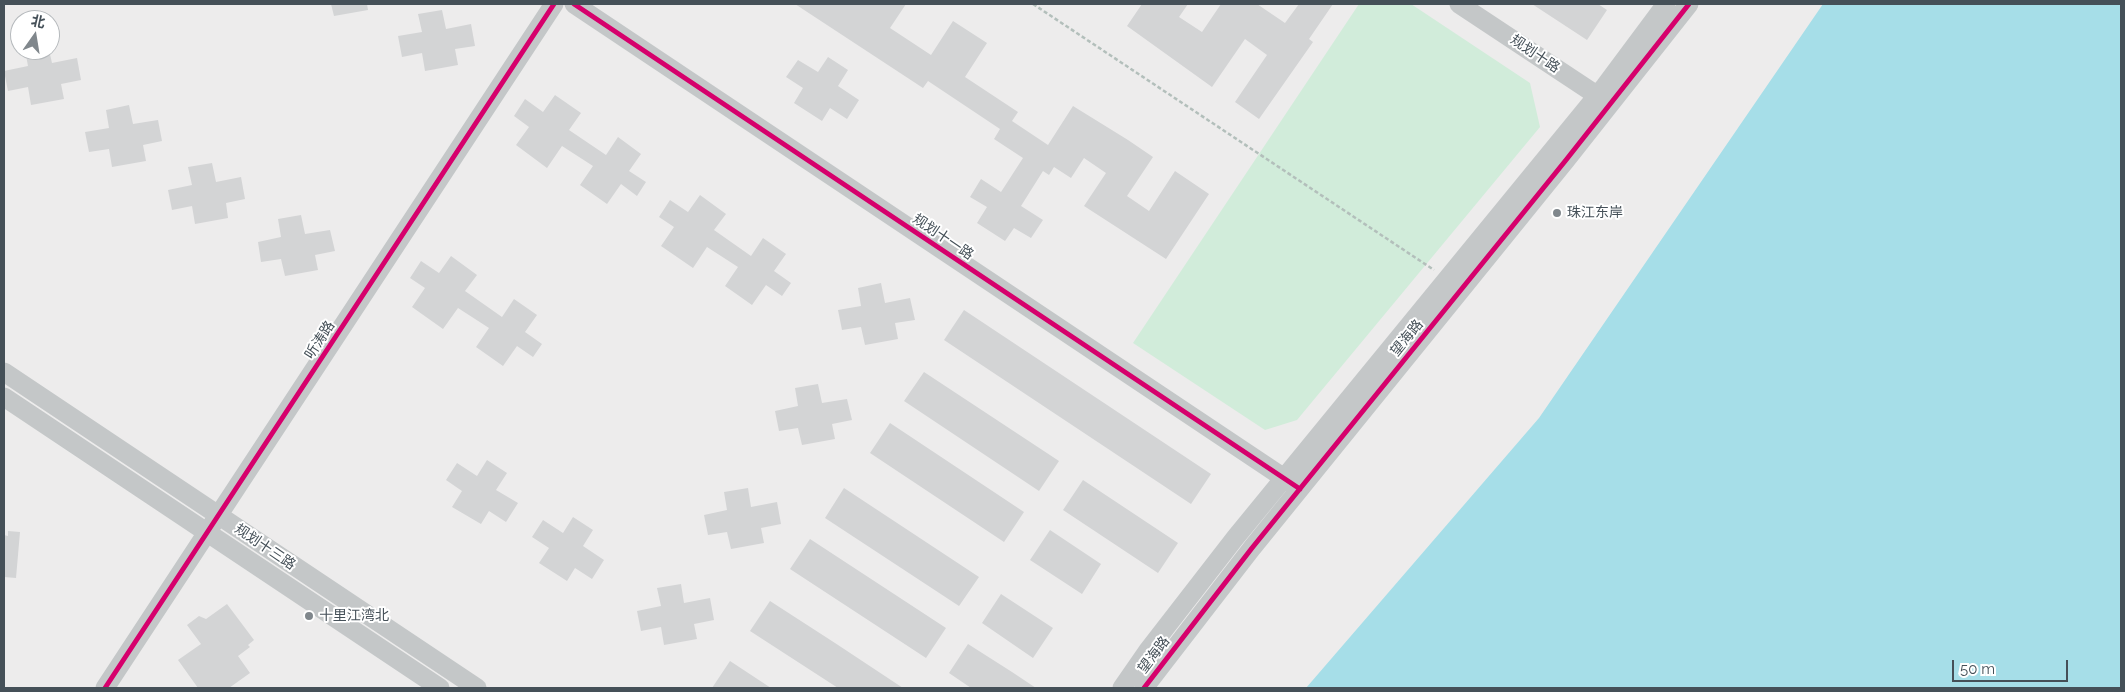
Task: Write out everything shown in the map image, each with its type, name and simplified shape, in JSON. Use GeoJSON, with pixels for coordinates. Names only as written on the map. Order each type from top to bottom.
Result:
{"type":"FeatureCollection","features":[{"type":"Feature","properties":{"kind":"street","name":"听涛路"},"geometry":{"type":"LineString","coordinates":[[105,688],[554,4]]}},
{"type":"Feature","properties":{"kind":"street","name":"规划十一路"},"geometry":{"type":"LineString","coordinates":[[574,4],[1300,488]]}},
{"type":"Feature","properties":{"kind":"street","name":"规划十路"},"geometry":{"type":"LineString","coordinates":[[1459,4],[1603,100]]}},
{"type":"Feature","properties":{"kind":"street","name":"望海路"},"geometry":{"type":"LineString","coordinates":[[1144,688],[1212,598],[1603,100],[1666,4]]}},
{"type":"Feature","properties":{"kind":"street","name":"望海路"},"geometry":{"type":"LineString","coordinates":[[1122,688],[1149,649],[1284,478],[1446,278],[1689,4]]}},
{"type":"Feature","properties":{"kind":"street","name":"规划十三路"},"geometry":{"type":"LineString","coordinates":[[4,372],[477,688]]}},
{"type":"Feature","properties":{"kind":"street","name":"规划十三路"},"geometry":{"type":"LineString","coordinates":[[4,397],[440,688]]}},
{"type":"Feature","properties":{"kind":"path"},"geometry":{"type":"LineString","coordinates":[[1033,4],[1446,278]]}},
{"type":"Feature","properties":{"kind":"green space"},"geometry":{"type":"Polygon","coordinates":[[[1359,4],[1411,4],[1530,83],[1540,127],[1297,420],[1265,430],[1133,343],[1359,4]]]}},
{"type":"Feature","properties":{"kind":"water"},"geometry":{"type":"Polygon","coordinates":[[[1823,4],[2121,4],[2121,688],[1306,688],[1539,418],[1823,4]]]}},
{"type":"Feature","properties":{"kind":"building"},"geometry":{"type":"Polygon","coordinates":[[[331,4],[367,4],[368,10],[334,16],[331,4]]]}},
{"type":"Feature","properties":{"kind":"building"},"geometry":{"type":"Polygon","coordinates":[[[795,4],[906,4],[890,28],[931,55],[953,21],[987,43],[965,77],[1018,112],[1012,121],[1048,145],[1073,106],[1128,140],[1153,157],[1127,196],[1149,211],[1175,171],[1209,194],[1166,259],[1084,206],[1106,173],[1084,158],[1071,178],[1054,167],[1049,175],[1043,171],[1021,206],[1043,220],[1031,238],[1014,228],[1005,241],[977,223],[987,207],[970,197],[981,179],[1001,192],[1023,158],[994,139],[1000,129],[928,81],[923,88],[795,4]]]}},
{"type":"Feature","properties":{"kind":"building"},"geometry":{"type":"Polygon","coordinates":[[[1142,4],[1188,4],[1179,17],[1202,32],[1221,4],[1257,4],[1285,23],[1299,4],[1333,4],[1309,39],[1313,42],[1259,119],[1235,102],[1267,55],[1245,39],[1212,87],[1127,26],[1142,4]]]}},
{"type":"Feature","properties":{"kind":"building"},"geometry":{"type":"Polygon","coordinates":[[[1532,4],[1598,4],[1607,10],[1587,40],[1532,4]]]}},
{"type":"Feature","properties":{"kind":"building"},"geometry":{"type":"Polygon","coordinates":[[[442,10],[446,29],[471,24],[475,46],[455,49],[458,65],[425,71],[422,53],[402,57],[398,36],[422,32],[418,14],[442,10]]]}},
{"type":"Feature","properties":{"kind":"building"},"geometry":{"type":"Polygon","coordinates":[[[828,57],[848,70],[838,86],[859,100],[847,119],[830,108],[822,121],[794,103],[803,88],[786,77],[798,60],[818,72],[828,57]]]}},
{"type":"Feature","properties":{"kind":"building"},"geometry":{"type":"Polygon","coordinates":[[[77,58],[81,80],[61,84],[64,99],[31,105],[28,87],[8,91],[4,71],[28,66],[27,60],[51,60],[52,63],[77,58]]]}},
{"type":"Feature","properties":{"kind":"building"},"geometry":{"type":"Polygon","coordinates":[[[555,95],[581,113],[569,130],[606,155],[618,137],[641,154],[629,171],[646,182],[637,196],[621,184],[607,204],[580,185],[593,166],[562,146],[547,168],[516,145],[529,127],[514,116],[525,99],[543,112],[555,95]]]}},
{"type":"Feature","properties":{"kind":"building"},"geometry":{"type":"Polygon","coordinates":[[[129,105],[133,124],[158,120],[162,141],[143,145],[146,161],[112,167],[109,149],[89,152],[85,132],[109,128],[106,110],[129,105]]]}},
{"type":"Feature","properties":{"kind":"building"},"geometry":{"type":"Polygon","coordinates":[[[212,163],[216,182],[241,177],[245,199],[226,203],[228,218],[195,224],[192,206],[172,210],[168,190],[192,185],[188,167],[212,163]]]}},
{"type":"Feature","properties":{"kind":"building"},"geometry":{"type":"Polygon","coordinates":[[[700,195],[726,214],[714,230],[751,256],[763,238],[786,254],[774,271],[791,283],[782,296],[766,285],[752,305],[725,286],[738,267],[707,247],[693,268],[661,246],[674,227],[659,217],[670,200],[688,212],[700,195]]]}},
{"type":"Feature","properties":{"kind":"building"},"geometry":{"type":"Polygon","coordinates":[[[301,215],[305,234],[330,230],[335,251],[315,255],[318,270],[285,276],[281,259],[261,262],[258,242],[281,237],[278,219],[301,215]]]}},
{"type":"Feature","properties":{"kind":"building"},"geometry":{"type":"Polygon","coordinates":[[[451,256],[477,275],[465,291],[502,317],[514,299],[537,315],[525,332],[542,344],[533,357],[517,346],[503,366],[476,347],[489,328],[458,308],[443,329],[412,307],[425,288],[410,278],[421,261],[439,273],[451,256]]]}},
{"type":"Feature","properties":{"kind":"building"},"geometry":{"type":"Polygon","coordinates":[[[881,283],[885,303],[910,298],[915,320],[895,323],[898,339],[865,345],[861,327],[842,330],[838,310],[861,306],[858,288],[881,283]]]}},
{"type":"Feature","properties":{"kind":"building"},"geometry":{"type":"Polygon","coordinates":[[[964,310],[1211,474],[1191,504],[944,340],[964,310]]]}},
{"type":"Feature","properties":{"kind":"building"},"geometry":{"type":"Polygon","coordinates":[[[924,372],[1059,461],[1039,491],[904,401],[924,372]]]}},
{"type":"Feature","properties":{"kind":"building"},"geometry":{"type":"Polygon","coordinates":[[[818,384],[822,403],[847,399],[852,420],[832,424],[835,439],[802,445],[798,428],[779,431],[775,411],[798,406],[795,388],[818,384]]]}},
{"type":"Feature","properties":{"kind":"building"},"geometry":{"type":"Polygon","coordinates":[[[890,423],[1024,512],[1004,542],[870,453],[890,423]]]}},
{"type":"Feature","properties":{"kind":"building"},"geometry":{"type":"Polygon","coordinates":[[[487,460],[507,473],[496,490],[518,503],[506,522],[489,511],[481,524],[452,507],[462,491],[446,480],[457,463],[477,476],[487,460]]]}},
{"type":"Feature","properties":{"kind":"building"},"geometry":{"type":"Polygon","coordinates":[[[1083,480],[1178,543],[1158,573],[1063,510],[1083,480]]]}},
{"type":"Feature","properties":{"kind":"building"},"geometry":{"type":"Polygon","coordinates":[[[748,488],[751,507],[777,502],[781,524],[761,528],[764,543],[731,549],[727,532],[708,535],[704,515],[727,510],[724,492],[748,488]]]}},
{"type":"Feature","properties":{"kind":"building"},"geometry":{"type":"Polygon","coordinates":[[[844,488],[979,577],[959,606],[825,518],[844,488]]]}},
{"type":"Feature","properties":{"kind":"building"},"geometry":{"type":"Polygon","coordinates":[[[573,517],[593,530],[583,546],[604,560],[592,579],[575,568],[567,581],[539,563],[549,548],[532,537],[543,520],[563,533],[573,517]]]}},
{"type":"Feature","properties":{"kind":"building"},"geometry":{"type":"Polygon","coordinates":[[[1050,530],[1101,564],[1082,594],[1030,560],[1050,530]]]}},
{"type":"Feature","properties":{"kind":"building"},"geometry":{"type":"Polygon","coordinates":[[[8,531],[20,532],[16,578],[4,577],[4,535],[8,536],[8,531]]]}},
{"type":"Feature","properties":{"kind":"building"},"geometry":{"type":"Polygon","coordinates":[[[810,539],[946,628],[926,658],[790,569],[810,539]]]}},
{"type":"Feature","properties":{"kind":"building"},"geometry":{"type":"Polygon","coordinates":[[[681,584],[684,603],[710,598],[714,620],[694,624],[697,639],[664,645],[661,627],[641,631],[637,611],[661,606],[657,588],[681,584]]]}},
{"type":"Feature","properties":{"kind":"building"},"geometry":{"type":"Polygon","coordinates":[[[1001,594],[1053,628],[1033,658],[982,623],[1001,594]]]}},
{"type":"Feature","properties":{"kind":"building"},"geometry":{"type":"Polygon","coordinates":[[[770,601],[903,688],[838,688],[750,631],[770,601]]]}},
{"type":"Feature","properties":{"kind":"building"},"geometry":{"type":"Polygon","coordinates":[[[227,604],[254,640],[248,645],[250,647],[238,656],[250,673],[229,688],[198,688],[178,660],[201,644],[187,625],[199,616],[206,619],[227,604]]]}},
{"type":"Feature","properties":{"kind":"building"},"geometry":{"type":"Polygon","coordinates":[[[968,644],[1036,688],[971,688],[949,673],[968,644]]]}},
{"type":"Feature","properties":{"kind":"building"},"geometry":{"type":"Polygon","coordinates":[[[730,661],[771,688],[712,688],[730,661]]]}},
{"type":"Feature","properties":{"kind":"cycle path"},"geometry":{"type":"LineString","coordinates":[[105,688],[554,4]]}},
{"type":"Feature","properties":{"kind":"cycle path"},"geometry":{"type":"LineString","coordinates":[[574,4],[1300,489]]}},
{"type":"Feature","properties":{"kind":"cycle path"},"geometry":{"type":"LineString","coordinates":[[1144,688],[1252,548],[1566,160],[1689,4]]}},
{"type":"Feature","properties":{"kind":"place","name":"珠江东岸"},"geometry":{"type":"Point","coordinates":[1557,213]}},
{"type":"Feature","properties":{"kind":"place","name":"十里江湾北"},"geometry":{"type":"Point","coordinates":[309,616]}}]}
